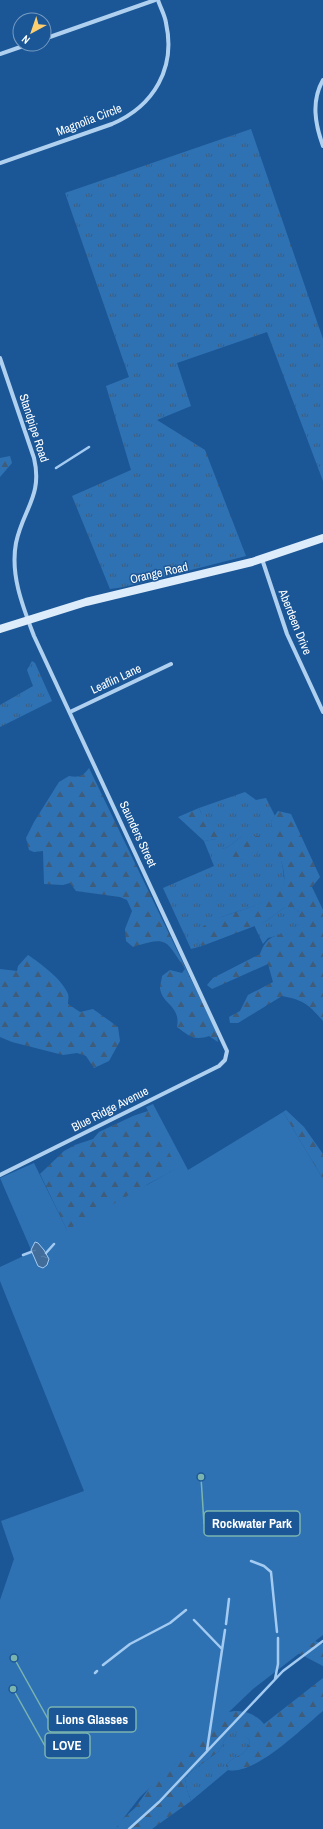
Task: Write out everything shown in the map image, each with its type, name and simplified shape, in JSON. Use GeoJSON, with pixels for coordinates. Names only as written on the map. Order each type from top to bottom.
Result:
{"type":"FeatureCollection","features":[{"type":"Feature","properties":{"kind":"main road","name":"Orange Road"},"geometry":{"type":"LineString","coordinates":[[0,629],[86,602],[262,559],[323,538]]}},
{"type":"Feature","properties":{"kind":"street"},"geometry":{"type":"LineString","coordinates":[[52,36],[156,0]]}},
{"type":"Feature","properties":{"kind":"street","name":"Magnolia Circle"},"geometry":{"type":"LineString","coordinates":[[0,163],[112,124],[126,118],[144,103],[161,82],[167,62],[169,45],[166,22],[156,0]]}},
{"type":"Feature","properties":{"kind":"street"},"geometry":{"type":"LineString","coordinates":[[0,54],[12,50]]}},
{"type":"Feature","properties":{"kind":"street"},"geometry":{"type":"LineString","coordinates":[[323,80],[316,98],[315,114],[323,146]]}},
{"type":"Feature","properties":{"kind":"street","name":"Standpipe Road"},"geometry":{"type":"LineString","coordinates":[[0,358],[38,474],[38,481],[34,494],[18,534],[14,557],[16,582],[28,620]]}},
{"type":"Feature","properties":{"kind":"street","name":"Aberdeen Drive"},"geometry":{"type":"LineString","coordinates":[[262,559],[287,634],[323,712]]}},
{"type":"Feature","properties":{"kind":"street","name":"Saunders Street"},"geometry":{"type":"LineString","coordinates":[[28,620],[34,636],[226,1046],[227,1056]]}},
{"type":"Feature","properties":{"kind":"street","name":"Leaflin Lane"},"geometry":{"type":"LineString","coordinates":[[70,712],[171,664]]}},
{"type":"Feature","properties":{"kind":"street","name":"Blue Ridge Avenue"},"geometry":{"type":"LineString","coordinates":[[0,1175],[219,1066],[227,1056]]}},
{"type":"Feature","properties":{"kind":"green space"},"geometry":{"type":"Polygon","coordinates":[[[251,129],[323,339],[323,481],[267,332],[177,363],[191,406],[157,420],[205,450],[246,556],[124,587],[110,589],[72,496],[131,470],[106,386],[129,377],[65,193],[251,129]]]}},
{"type":"Feature","properties":{"kind":"green space"},"geometry":{"type":"Polygon","coordinates":[[[10,456],[12,463],[0,477],[0,458],[10,456]]]}},
{"type":"Feature","properties":{"kind":"green space"},"geometry":{"type":"Polygon","coordinates":[[[32,661],[35,663],[52,701],[0,727],[0,705],[33,686],[27,670],[32,661]]]}},
{"type":"Feature","properties":{"kind":"green space"},"geometry":{"type":"Polygon","coordinates":[[[89,768],[216,1031],[218,1042],[209,1036],[199,1038],[192,1037],[177,1027],[178,1020],[174,1009],[161,994],[160,987],[162,976],[170,970],[182,973],[185,969],[174,952],[165,943],[160,941],[133,947],[126,941],[125,929],[132,911],[127,900],[120,897],[76,891],[70,883],[63,885],[44,884],[43,851],[34,852],[29,850],[26,838],[34,822],[59,782],[69,776],[80,776],[89,768]]]}},
{"type":"Feature","properties":{"kind":"green space"},"geometry":{"type":"Polygon","coordinates":[[[245,792],[256,800],[266,798],[275,816],[271,821],[283,868],[284,881],[282,889],[275,896],[213,922],[197,940],[202,946],[191,949],[163,888],[214,866],[204,841],[216,839],[210,823],[203,817],[199,808],[245,792]],[[242,836],[228,847],[222,849],[235,860],[244,859],[259,836],[242,836]]]}},
{"type":"Feature","properties":{"kind":"green space"},"geometry":{"type":"Polygon","coordinates":[[[199,808],[203,816],[218,830],[220,834],[216,839],[204,841],[178,817],[199,808]]]}},
{"type":"Feature","properties":{"kind":"green space"},"geometry":{"type":"Polygon","coordinates":[[[278,811],[291,814],[320,877],[312,887],[323,910],[323,1021],[306,1004],[296,999],[282,996],[238,1023],[230,1023],[229,1017],[240,1011],[248,995],[273,982],[268,964],[212,989],[207,985],[213,978],[260,954],[264,946],[272,938],[293,929],[299,924],[299,912],[293,907],[285,907],[265,922],[202,946],[197,940],[198,933],[205,925],[216,919],[259,904],[271,898],[280,890],[284,881],[284,871],[273,837],[271,821],[278,811]]]}},
{"type":"Feature","properties":{"kind":"green space"},"geometry":{"type":"Polygon","coordinates":[[[242,836],[259,836],[263,842],[257,853],[239,860],[225,860],[221,858],[220,854],[222,849],[228,847],[242,836]]]}},
{"type":"Feature","properties":{"kind":"green space"},"geometry":{"type":"Polygon","coordinates":[[[285,907],[293,907],[299,912],[299,924],[291,932],[268,938],[263,944],[254,925],[265,922],[285,907]]]}},
{"type":"Feature","properties":{"kind":"green space"},"geometry":{"type":"Polygon","coordinates":[[[28,955],[45,967],[61,983],[68,994],[68,1004],[80,1012],[93,1009],[118,1027],[120,1041],[109,1061],[94,1068],[86,1056],[77,1053],[63,1055],[12,1042],[0,1037],[0,969],[17,971],[18,966],[28,955]]]}},
{"type":"Feature","properties":{"kind":"green space"},"geometry":{"type":"Polygon","coordinates":[[[153,1104],[188,1170],[283,1112],[323,1179],[323,1635],[253,1689],[140,1797],[115,1829],[0,1829],[0,1600],[14,1559],[1,1521],[84,1491],[0,1281],[0,1267],[32,1252],[0,1178],[34,1163],[67,1230],[177,1168],[146,1107],[153,1104]]]}},
{"type":"Feature","properties":{"kind":"green space"},"geometry":{"type":"Polygon","coordinates":[[[286,1110],[304,1127],[323,1154],[323,1179],[283,1112],[286,1110]]]}},
{"type":"Feature","properties":{"kind":"green space"},"geometry":{"type":"Polygon","coordinates":[[[148,1111],[161,1120],[178,1168],[148,1184],[78,1239],[67,1230],[40,1174],[64,1151],[75,1145],[93,1139],[99,1132],[133,1116],[148,1111]]]}},
{"type":"Feature","properties":{"kind":"green space"},"geometry":{"type":"Polygon","coordinates":[[[315,1641],[323,1644],[323,1666],[298,1653],[315,1641]]]}},
{"type":"Feature","properties":{"kind":"green space"},"geometry":{"type":"Polygon","coordinates":[[[323,1678],[323,1711],[278,1749],[251,1766],[239,1770],[228,1770],[226,1765],[246,1750],[250,1741],[240,1733],[228,1733],[219,1751],[185,1778],[191,1801],[152,1829],[111,1829],[135,1808],[152,1784],[226,1713],[237,1711],[247,1712],[252,1714],[264,1724],[323,1678]]]}},
{"type":"Feature","properties":{"kind":"green space"},"geometry":{"type":"Polygon","coordinates":[[[235,1731],[243,1733],[250,1741],[246,1750],[229,1762],[226,1765],[228,1770],[191,1801],[185,1778],[219,1751],[228,1733],[235,1731]]]}},
{"type":"Feature","properties":{"kind":"water"},"geometry":{"type":"Polygon","coordinates":[[[35,1242],[38,1243],[44,1250],[49,1259],[47,1265],[43,1268],[38,1266],[31,1250],[35,1242]]]}},
{"type":"Feature","properties":{"kind":"waterway"},"geometry":{"type":"LineString","coordinates":[[56,468],[89,447]]}},
{"type":"Feature","properties":{"kind":"waterway"},"geometry":{"type":"LineString","coordinates":[[46,1253],[54,1244]]}},
{"type":"Feature","properties":{"kind":"waterway"},"geometry":{"type":"LineString","coordinates":[[23,1255],[31,1252]]}},
{"type":"Feature","properties":{"kind":"waterway"},"geometry":{"type":"LineString","coordinates":[[251,1561],[264,1566],[271,1572],[277,1632]]}},
{"type":"Feature","properties":{"kind":"waterway"},"geometry":{"type":"LineString","coordinates":[[226,1624],[229,1599]]}},
{"type":"Feature","properties":{"kind":"waterway"},"geometry":{"type":"LineString","coordinates":[[103,1665],[130,1644],[170,1623],[186,1610]]}},
{"type":"Feature","properties":{"kind":"waterway"},"geometry":{"type":"LineString","coordinates":[[194,1620],[222,1649]]}},
{"type":"Feature","properties":{"kind":"waterway"},"geometry":{"type":"LineString","coordinates":[[207,1750],[225,1630]]}},
{"type":"Feature","properties":{"kind":"waterway"},"geometry":{"type":"LineString","coordinates":[[275,1679],[278,1664],[278,1638]]}},
{"type":"Feature","properties":{"kind":"waterway"},"geometry":{"type":"LineString","coordinates":[[129,1829],[159,1802],[283,1671],[323,1641]]}},
{"type":"Feature","properties":{"kind":"place","name":"Rockwater Park"},"geometry":{"type":"Point","coordinates":[201,1477]}},
{"type":"Feature","properties":{"kind":"place","name":"Lions Glasses"},"geometry":{"type":"Point","coordinates":[14,1658]}},
{"type":"Feature","properties":{"kind":"place","name":"LOVE"},"geometry":{"type":"Point","coordinates":[13,1689]}}]}
